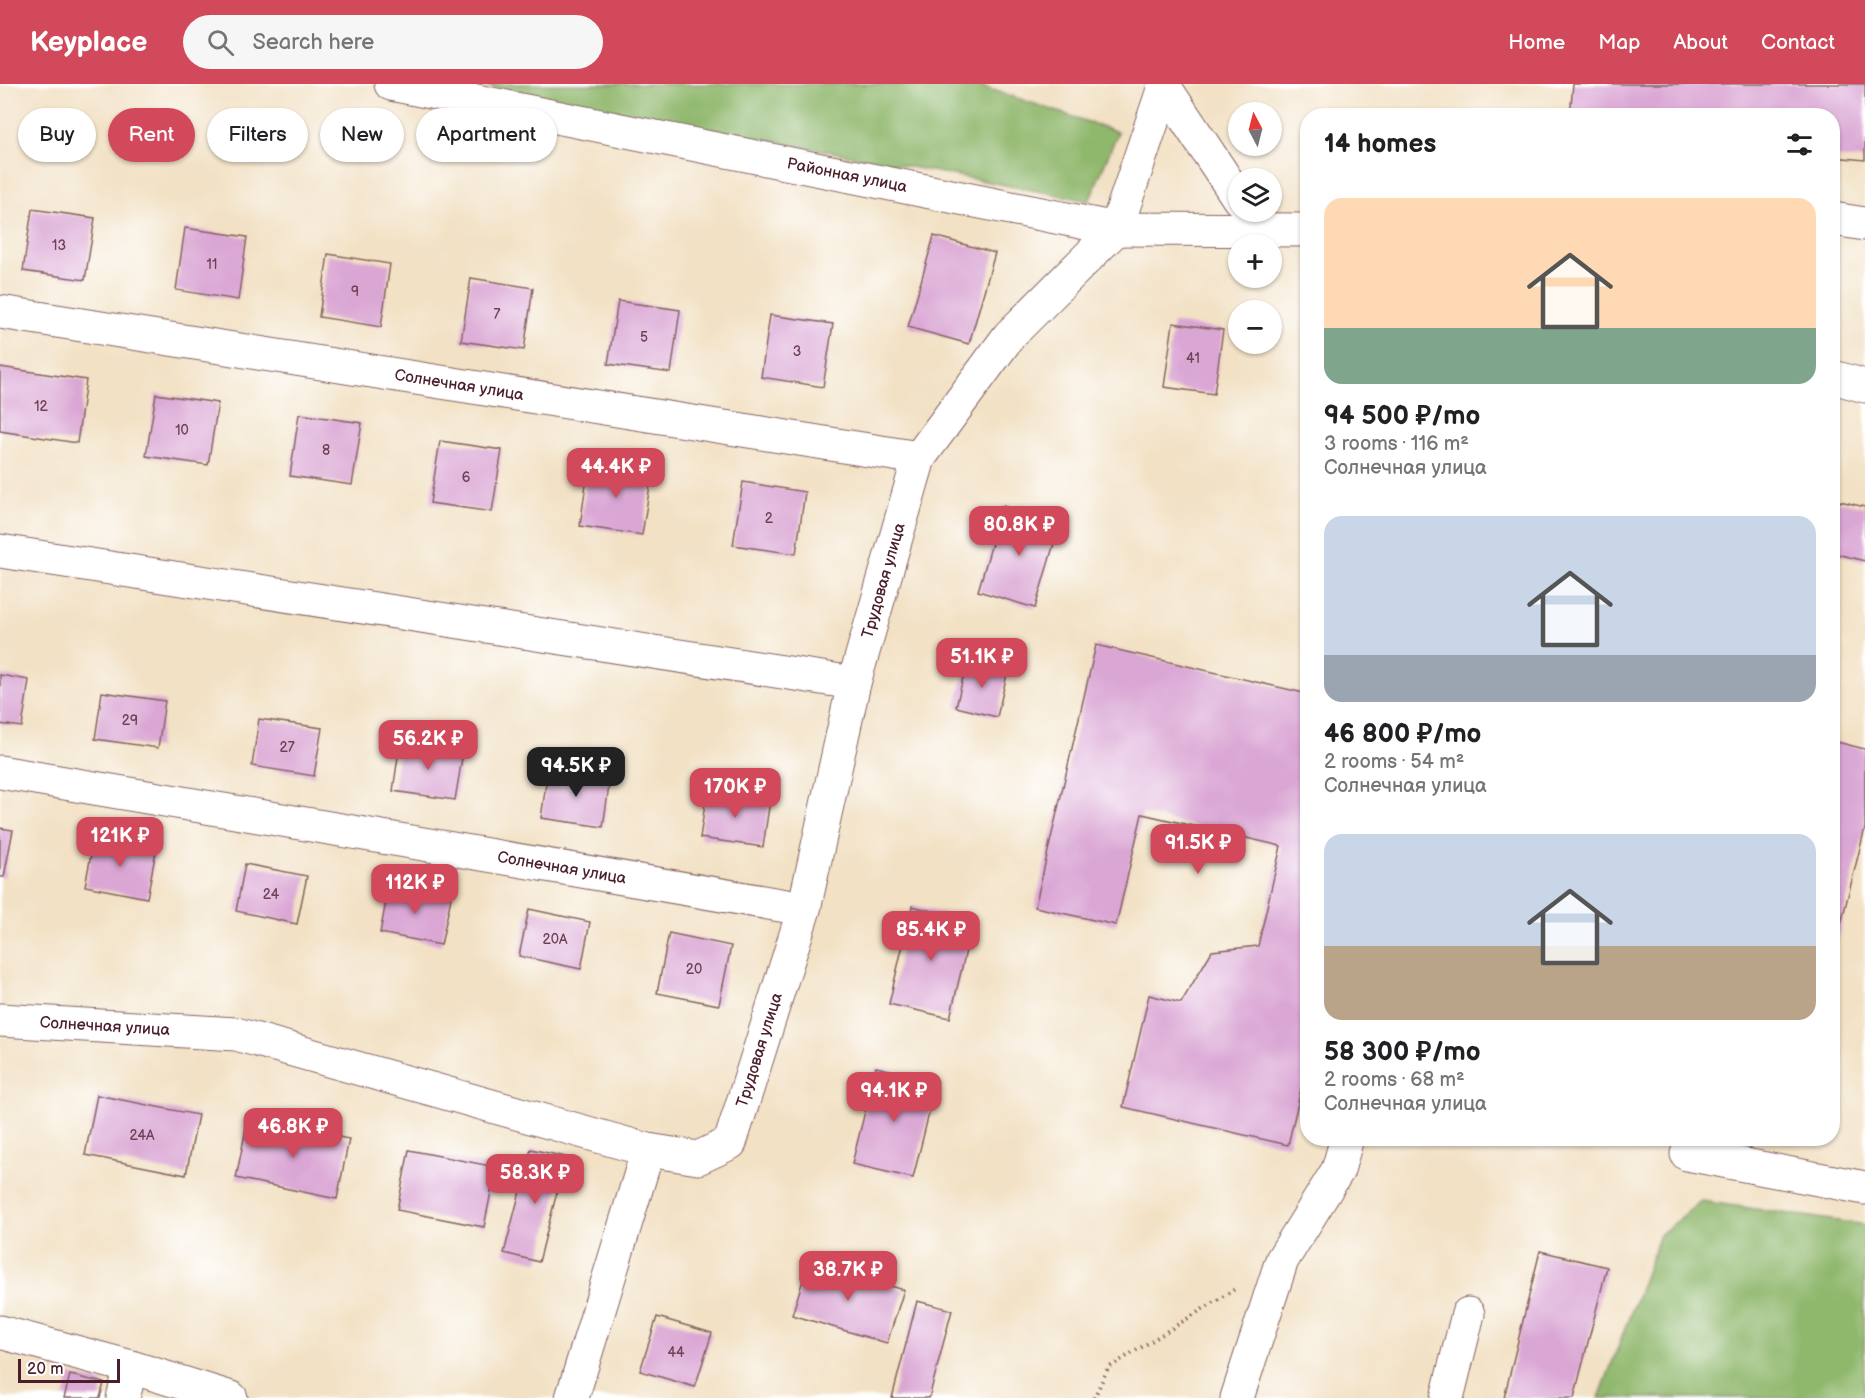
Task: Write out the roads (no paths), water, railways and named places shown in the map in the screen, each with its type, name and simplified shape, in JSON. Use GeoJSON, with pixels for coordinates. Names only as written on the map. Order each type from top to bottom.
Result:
{"type":"FeatureCollection","features":[{"type":"Feature","properties":{"kind":"street","name":"Районная улица"},"geometry":{"type":"LineString","coordinates":[[391,84],[1116,229],[1228,222]]}},
{"type":"Feature","properties":{"kind":"street","name":"Трудовая улица"},"geometry":{"type":"LineString","coordinates":[[730,1143],[804,909],[854,683],[920,458],[1009,336],[1116,229],[1165,85]]}},
{"type":"Feature","properties":{"kind":"street"},"geometry":{"type":"LineString","coordinates":[[1165,85],[1228,182]]}},
{"type":"Feature","properties":{"kind":"street"},"geometry":{"type":"LineString","coordinates":[[1840,220],[1865,224]]}},
{"type":"Feature","properties":{"kind":"street","name":"Районная улица"},"geometry":{"type":"LineString","coordinates":[[1264,222],[1300,229]]}},
{"type":"Feature","properties":{"kind":"street","name":"Солнечная улица"},"geometry":{"type":"LineString","coordinates":[[0,312],[920,458]]}},
{"type":"Feature","properties":{"kind":"street"},"geometry":{"type":"LineString","coordinates":[[1840,379],[1865,386]]}},
{"type":"Feature","properties":{"kind":"street"},"geometry":{"type":"LineString","coordinates":[[0,551],[854,683]]}},
{"type":"Feature","properties":{"kind":"street","name":"Солнечная улица"},"geometry":{"type":"LineString","coordinates":[[0,772],[804,909]]}},
{"type":"Feature","properties":{"kind":"street","name":"Солнечная улица"},"geometry":{"type":"LineString","coordinates":[[0,1020],[236,1034],[648,1150],[698,1158],[730,1143]]}},
{"type":"Feature","properties":{"kind":"street"},"geometry":{"type":"LineString","coordinates":[[1238,1398],[1282,1260],[1338,1170],[1345,1146]]}},
{"type":"Feature","properties":{"kind":"street"},"geometry":{"type":"LineString","coordinates":[[572,1398],[648,1150]]}},
{"type":"Feature","properties":{"kind":"street"},"geometry":{"type":"LineString","coordinates":[[1687,1154],[1865,1188]]}},
{"type":"Feature","properties":{"kind":"street"},"geometry":{"type":"LineString","coordinates":[[1447,1398],[1468,1314]]}},
{"type":"Feature","properties":{"kind":"street"},"geometry":{"type":"LineString","coordinates":[[0,1332],[131,1367],[231,1398]]}},
{"type":"Feature","properties":{"kind":"street"},"geometry":{"type":"LineString","coordinates":[[123,1398],[131,1367]]}}]}
